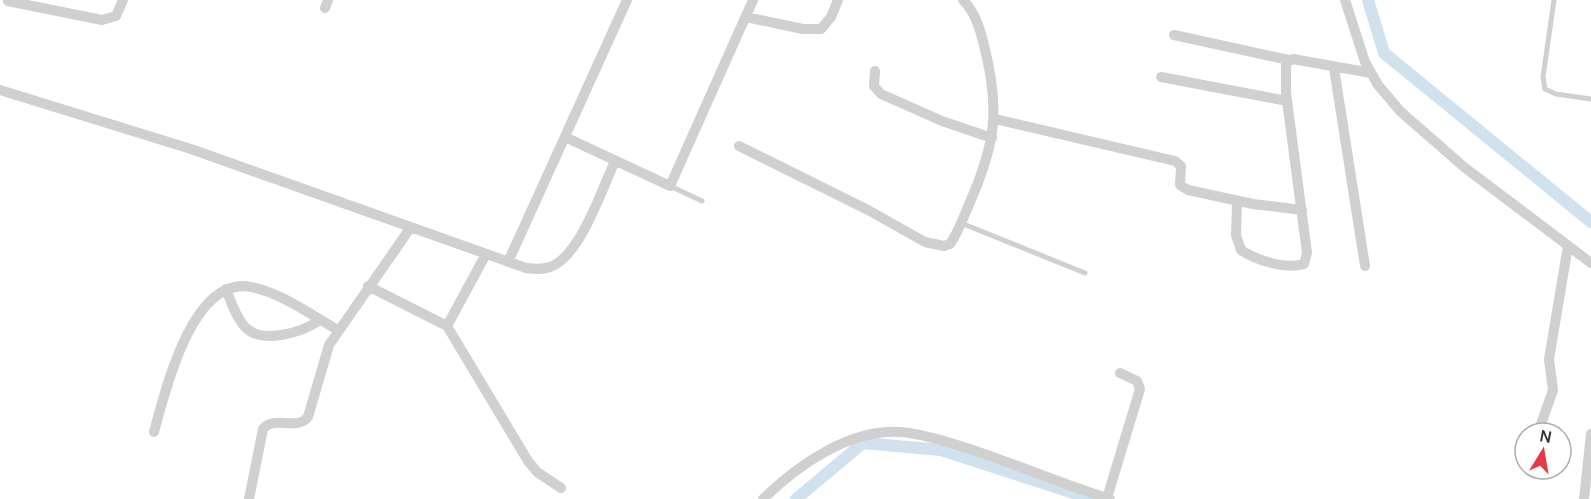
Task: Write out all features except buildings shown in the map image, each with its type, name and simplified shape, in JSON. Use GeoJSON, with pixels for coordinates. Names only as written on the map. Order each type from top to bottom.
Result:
{"type":"FeatureCollection","features":[{"type":"Feature","properties":{"kind":"street"},"geometry":{"type":"LineString","coordinates":[[8,1],[102,20],[116,15],[123,0]]}},
{"type":"Feature","properties":{"kind":"street"},"geometry":{"type":"LineString","coordinates":[[508,262],[627,0]]}},
{"type":"Feature","properties":{"kind":"street"},"geometry":{"type":"LineString","coordinates":[[565,137],[670,186],[753,0]]}},
{"type":"Feature","properties":{"kind":"street"},"geometry":{"type":"LineString","coordinates":[[746,17],[803,29],[821,28],[831,17],[838,0]]}},
{"type":"Feature","properties":{"kind":"street"},"geometry":{"type":"LineString","coordinates":[[739,146],[868,210],[925,242],[944,246],[950,244],[962,223],[992,138],[995,119],[991,71],[981,32],[975,17],[963,0]]}},
{"type":"Feature","properties":{"kind":"street"},"geometry":{"type":"LineString","coordinates":[[1345,0],[1360,48],[1371,73],[1389,98],[1423,132],[1472,173],[1591,263]]}},
{"type":"Feature","properties":{"kind":"street"},"geometry":{"type":"LineString","coordinates":[[1174,35],[1289,60],[1371,73]]}},
{"type":"Feature","properties":{"kind":"street"},"geometry":{"type":"LineString","coordinates":[[1238,201],[1236,235],[1241,250],[1261,259],[1294,266],[1304,264],[1307,257],[1287,101],[1285,68],[1289,60]]}},
{"type":"Feature","properties":{"kind":"street"},"geometry":{"type":"LineString","coordinates":[[1334,68],[1365,266]]}},
{"type":"Feature","properties":{"kind":"street"},"geometry":{"type":"LineString","coordinates":[[875,71],[874,86],[881,94],[942,121],[992,138]]}},
{"type":"Feature","properties":{"kind":"street"},"geometry":{"type":"LineString","coordinates":[[1161,77],[1287,101]]}},
{"type":"Feature","properties":{"kind":"street"},"geometry":{"type":"LineString","coordinates":[[0,90],[145,134],[508,262],[538,269],[549,268],[568,255],[579,239],[615,161]]}},
{"type":"Feature","properties":{"kind":"street"},"geometry":{"type":"LineString","coordinates":[[995,119],[1175,160],[1180,166],[1181,187],[1238,201],[1302,210]]}},
{"type":"Feature","properties":{"kind":"street"},"geometry":{"type":"LineString","coordinates":[[249,499],[263,429],[269,424],[304,421],[326,353],[338,330],[411,226]]}},
{"type":"Feature","properties":{"kind":"street"},"geometry":{"type":"LineString","coordinates":[[1542,421],[1553,390],[1549,359],[1569,246]]}},
{"type":"Feature","properties":{"kind":"street"},"geometry":{"type":"LineString","coordinates":[[447,326],[486,254]]}},
{"type":"Feature","properties":{"kind":"street"},"geometry":{"type":"LineString","coordinates":[[154,432],[170,375],[185,338],[208,304],[226,289],[233,286],[251,287],[279,297],[338,330]]}},
{"type":"Feature","properties":{"kind":"street"},"geometry":{"type":"LineString","coordinates":[[368,286],[447,326],[528,461],[537,472],[561,488]]}},
{"type":"Feature","properties":{"kind":"street"},"geometry":{"type":"LineString","coordinates":[[226,289],[242,323],[254,333],[288,335],[308,329],[320,320]]}},
{"type":"Feature","properties":{"kind":"street"},"geometry":{"type":"LineString","coordinates":[[763,499],[782,481],[825,452],[870,435],[901,432],[969,448],[1109,499],[1140,389],[1137,381],[1120,374]]}},
{"type":"Feature","properties":{"kind":"street"},"geometry":{"type":"LineString","coordinates":[[1584,499],[1591,434]]}},
{"type":"Feature","properties":{"kind":"lane"},"geometry":{"type":"LineString","coordinates":[[1554,0],[1543,77],[1545,89],[1556,94],[1591,99]]}},
{"type":"Feature","properties":{"kind":"lane"},"geometry":{"type":"LineString","coordinates":[[670,186],[702,201]]}},
{"type":"Feature","properties":{"kind":"lane"},"geometry":{"type":"LineString","coordinates":[[962,223],[1084,273]]}},
{"type":"Feature","properties":{"kind":"waterway"},"geometry":{"type":"LineString","coordinates":[[1368,0],[1384,53],[1591,222]]}},
{"type":"Feature","properties":{"kind":"waterway"},"geometry":{"type":"LineString","coordinates":[[796,499],[863,443],[941,450],[1092,499]]}}]}
